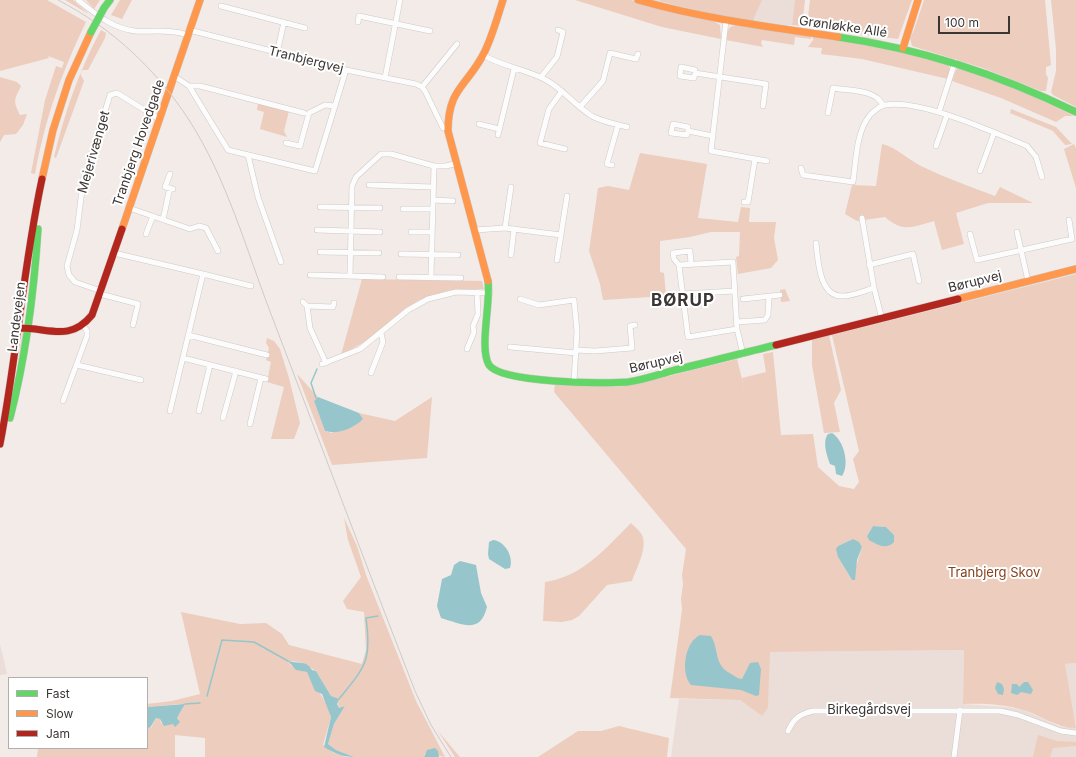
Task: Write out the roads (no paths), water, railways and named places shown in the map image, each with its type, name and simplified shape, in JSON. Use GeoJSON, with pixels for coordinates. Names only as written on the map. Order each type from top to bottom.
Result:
{"type":"FeatureCollection","features":[{"type":"Feature","properties":{"kind":"street","name":"Tranbjergvej"},"geometry":{"type":"LineString","coordinates":[[78,0],[105,22],[116,26],[135,30],[189,32],[422,87]]}},
{"type":"Feature","properties":{"kind":"street","name":"Landevejen"},"geometry":{"type":"LineString","coordinates":[[0,446],[49,144],[60,105],[74,67],[91,32],[110,0]]}},
{"type":"Feature","properties":{"kind":"street","name":"Tranbjerg Hovedgade"},"geometry":{"type":"LineString","coordinates":[[83,325],[92,315],[101,292],[200,0]]}},
{"type":"Feature","properties":{"kind":"street"},"geometry":{"type":"LineString","coordinates":[[385,78],[400,0]]}},
{"type":"Feature","properties":{"kind":"street","name":"Børupvej"},"geometry":{"type":"LineString","coordinates":[[503,0],[483,54],[457,91],[448,113],[448,131],[458,163],[490,293],[485,348],[486,359],[490,368],[498,373],[512,376],[574,381],[629,382],[1076,269]]}},
{"type":"Feature","properties":{"kind":"street","name":"Grønløkke Allé"},"geometry":{"type":"LineString","coordinates":[[638,0],[694,15],[726,21],[844,37],[903,48],[955,62],[1026,88],[1076,112]]}},
{"type":"Feature","properties":{"kind":"street"},"geometry":{"type":"LineString","coordinates":[[903,48],[918,0]]}},
{"type":"Feature","properties":{"kind":"street"},"geometry":{"type":"LineString","coordinates":[[221,6],[306,28]]}},
{"type":"Feature","properties":{"kind":"street"},"geometry":{"type":"LineString","coordinates":[[358,22],[359,16],[430,31]]}},
{"type":"Feature","properties":{"kind":"street"},"geometry":{"type":"LineString","coordinates":[[726,21],[711,151],[767,161]]}},
{"type":"Feature","properties":{"kind":"street"},"geometry":{"type":"LineString","coordinates":[[277,53],[284,22]]}},
{"type":"Feature","properties":{"kind":"street"},"geometry":{"type":"LineString","coordinates":[[541,77],[557,57],[563,32],[558,30]]}},
{"type":"Feature","properties":{"kind":"street"},"geometry":{"type":"LineString","coordinates":[[443,128],[422,87],[457,44]]}},
{"type":"Feature","properties":{"kind":"street"},"geometry":{"type":"LineString","coordinates":[[580,107],[603,81],[610,52],[636,59],[638,54]]}},
{"type":"Feature","properties":{"kind":"street"},"geometry":{"type":"LineString","coordinates":[[483,54],[502,65],[541,77],[597,118],[627,127]]}},
{"type":"Feature","properties":{"kind":"street"},"geometry":{"type":"LineString","coordinates":[[940,112],[955,62]]}},
{"type":"Feature","properties":{"kind":"street"},"geometry":{"type":"LineString","coordinates":[[479,124],[498,132],[514,69]]}},
{"type":"Feature","properties":{"kind":"street"},"geometry":{"type":"LineString","coordinates":[[174,76],[189,86],[228,150],[315,171],[346,70]]}},
{"type":"Feature","properties":{"kind":"street"},"geometry":{"type":"LineString","coordinates":[[695,74],[766,84],[763,106]]}},
{"type":"Feature","properties":{"kind":"street"},"geometry":{"type":"LineString","coordinates":[[189,86],[200,86],[304,113]]}},
{"type":"Feature","properties":{"kind":"street"},"geometry":{"type":"LineString","coordinates":[[828,113],[833,88],[871,94],[881,100],[883,106]]}},
{"type":"Feature","properties":{"kind":"street"},"geometry":{"type":"LineString","coordinates":[[562,91],[551,104],[540,143],[565,149]]}},
{"type":"Feature","properties":{"kind":"street","name":"Mejerivænget"},"geometry":{"type":"LineString","coordinates":[[101,292],[75,282],[69,275],[67,266],[77,230],[83,182],[110,95],[116,93],[159,120]]}},
{"type":"Feature","properties":{"kind":"street"},"geometry":{"type":"LineString","coordinates":[[286,143],[300,146],[309,113],[325,105],[335,106]]}},
{"type":"Feature","properties":{"kind":"street"},"geometry":{"type":"LineString","coordinates":[[801,168],[803,175],[853,182],[859,142],[864,127],[871,114],[883,106],[900,105],[940,112],[1027,146],[1033,151],[1042,177]]}},
{"type":"Feature","properties":{"kind":"street"},"geometry":{"type":"LineString","coordinates":[[936,146],[947,115]]}},
{"type":"Feature","properties":{"kind":"street"},"geometry":{"type":"LineString","coordinates":[[612,165],[607,164],[618,125]]}},
{"type":"Feature","properties":{"kind":"street"},"geometry":{"type":"LineString","coordinates":[[688,131],[713,136]]}},
{"type":"Feature","properties":{"kind":"street"},"geometry":{"type":"LineString","coordinates":[[980,171],[994,133]]}},
{"type":"Feature","properties":{"kind":"street"},"geometry":{"type":"LineString","coordinates":[[350,276],[351,208],[353,182],[356,177],[381,154],[391,154],[434,166],[446,166],[458,163]]}},
{"type":"Feature","properties":{"kind":"street"},"geometry":{"type":"LineString","coordinates":[[248,155],[258,197],[281,262]]}},
{"type":"Feature","properties":{"kind":"street"},"geometry":{"type":"LineString","coordinates":[[744,202],[748,202],[755,159]]}},
{"type":"Feature","properties":{"kind":"street"},"geometry":{"type":"LineString","coordinates":[[431,277],[434,166]]}},
{"type":"Feature","properties":{"kind":"street"},"geometry":{"type":"LineString","coordinates":[[163,219],[168,202],[167,198],[171,189],[165,187],[170,174]]}},
{"type":"Feature","properties":{"kind":"street"},"geometry":{"type":"LineString","coordinates":[[369,185],[433,187]]}},
{"type":"Feature","properties":{"kind":"street","name":"Landevejen"},"geometry":{"type":"LineString","coordinates":[[0,446],[14,403],[28,329],[41,187]]}},
{"type":"Feature","properties":{"kind":"street"},"geometry":{"type":"LineString","coordinates":[[505,228],[511,187]]}},
{"type":"Feature","properties":{"kind":"street"},"geometry":{"type":"LineString","coordinates":[[557,260],[567,196]]}},
{"type":"Feature","properties":{"kind":"street"},"geometry":{"type":"LineString","coordinates":[[432,200],[453,201]]}},
{"type":"Feature","properties":{"kind":"street"},"geometry":{"type":"LineString","coordinates":[[320,207],[380,208]]}},
{"type":"Feature","properties":{"kind":"street"},"geometry":{"type":"LineString","coordinates":[[129,208],[190,229],[200,226],[206,228],[218,251]]}},
{"type":"Feature","properties":{"kind":"street"},"geometry":{"type":"LineString","coordinates":[[403,209],[432,209]]}},
{"type":"Feature","properties":{"kind":"street"},"geometry":{"type":"LineString","coordinates":[[146,234],[153,216]]}},
{"type":"Feature","properties":{"kind":"street"},"geometry":{"type":"LineString","coordinates":[[862,218],[869,265],[882,319]]}},
{"type":"Feature","properties":{"kind":"street","name":"Børupvej"},"geometry":{"type":"LineString","coordinates":[[970,234],[977,260],[1072,239],[1069,220]]}},
{"type":"Feature","properties":{"kind":"street"},"geometry":{"type":"LineString","coordinates":[[475,230],[505,228],[561,235]]}},
{"type":"Feature","properties":{"kind":"street"},"geometry":{"type":"LineString","coordinates":[[511,255],[514,229]]}},
{"type":"Feature","properties":{"kind":"street"},"geometry":{"type":"LineString","coordinates":[[317,230],[380,232]]}},
{"type":"Feature","properties":{"kind":"street"},"geometry":{"type":"LineString","coordinates":[[411,232],[432,232]]}},
{"type":"Feature","properties":{"kind":"street"},"geometry":{"type":"LineString","coordinates":[[1017,232],[1028,281]]}},
{"type":"Feature","properties":{"kind":"street"},"geometry":{"type":"LineString","coordinates":[[816,243],[820,274],[825,285],[832,293],[845,296],[874,288]]}},
{"type":"Feature","properties":{"kind":"street"},"geometry":{"type":"LineString","coordinates":[[209,247],[215,244]]}},
{"type":"Feature","properties":{"kind":"street","name":"Børupvej"},"geometry":{"type":"LineString","coordinates":[[691,264],[690,251],[673,253],[674,259],[679,265],[688,337],[737,329]]}},
{"type":"Feature","properties":{"kind":"street"},"geometry":{"type":"LineString","coordinates":[[320,252],[379,253]]}},
{"type":"Feature","properties":{"kind":"street"},"geometry":{"type":"LineString","coordinates":[[114,253],[251,286]]}},
{"type":"Feature","properties":{"kind":"street"},"geometry":{"type":"LineString","coordinates":[[402,254],[458,255]]}},
{"type":"Feature","properties":{"kind":"street"},"geometry":{"type":"LineString","coordinates":[[869,265],[913,254],[919,281]]}},
{"type":"Feature","properties":{"kind":"street"},"geometry":{"type":"LineString","coordinates":[[679,265],[733,262],[737,329],[742,354]]}},
{"type":"Feature","properties":{"kind":"street"},"geometry":{"type":"LineString","coordinates":[[170,411],[203,274]]}},
{"type":"Feature","properties":{"kind":"street"},"geometry":{"type":"LineString","coordinates":[[310,275],[383,277]]}},
{"type":"Feature","properties":{"kind":"street"},"geometry":{"type":"LineString","coordinates":[[399,277],[461,278]]}},
{"type":"Feature","properties":{"kind":"street"},"geometry":{"type":"LineString","coordinates":[[683,294],[734,291]]}},
{"type":"Feature","properties":{"kind":"street"},"geometry":{"type":"LineString","coordinates":[[101,292],[138,304],[133,324]]}},
{"type":"Feature","properties":{"kind":"street"},"geometry":{"type":"LineString","coordinates":[[303,302],[307,306],[310,328],[324,363],[360,349],[408,310],[428,299],[456,292],[490,293]]}},
{"type":"Feature","properties":{"kind":"street"},"geometry":{"type":"LineString","coordinates":[[467,349],[474,332],[474,326],[478,314],[477,292]]}},
{"type":"Feature","properties":{"kind":"street"},"geometry":{"type":"LineString","coordinates":[[743,299],[780,295]]}},
{"type":"Feature","properties":{"kind":"street"},"geometry":{"type":"LineString","coordinates":[[737,322],[764,320],[768,315],[769,296]]}},
{"type":"Feature","properties":{"kind":"street"},"geometry":{"type":"LineString","coordinates":[[520,298],[539,304],[574,300],[577,331],[574,381]]}},
{"type":"Feature","properties":{"kind":"street"},"geometry":{"type":"LineString","coordinates":[[307,306],[333,307],[334,303]]}},
{"type":"Feature","properties":{"kind":"street"},"geometry":{"type":"LineString","coordinates":[[20,328],[68,332],[83,325],[87,333],[63,401]]}},
{"type":"Feature","properties":{"kind":"street","name":"Børupvej"},"geometry":{"type":"LineString","coordinates":[[510,347],[576,351],[632,348],[630,326],[635,325]]}},
{"type":"Feature","properties":{"kind":"street"},"geometry":{"type":"LineString","coordinates":[[371,373],[383,342],[381,333]]}},
{"type":"Feature","properties":{"kind":"street"},"geometry":{"type":"LineString","coordinates":[[188,335],[267,355]]}},
{"type":"Feature","properties":{"kind":"street"},"geometry":{"type":"LineString","coordinates":[[183,358],[263,378],[250,424]]}},
{"type":"Feature","properties":{"kind":"street"},"geometry":{"type":"LineString","coordinates":[[77,364],[141,380]]}},
{"type":"Feature","properties":{"kind":"street"},"geometry":{"type":"LineString","coordinates":[[199,411],[210,365]]}},
{"type":"Feature","properties":{"kind":"street"},"geometry":{"type":"LineString","coordinates":[[223,418],[236,371]]}},
{"type":"Feature","properties":{"kind":"street"},"geometry":{"type":"LineString","coordinates":[[954,757],[960,710]]}},
{"type":"Feature","properties":{"kind":"street","name":"Birkegårdsvej"},"geometry":{"type":"LineString","coordinates":[[788,731],[792,722],[797,716],[813,711],[960,710],[1009,712],[1061,731],[1076,733]]}},
{"type":"Feature","properties":{"kind":"water"},"geometry":{"type":"Polygon","coordinates":[[[318,397],[359,413],[363,419],[346,430],[335,432],[325,431],[314,401],[318,397]]]}},
{"type":"Feature","properties":{"kind":"water"},"geometry":{"type":"Polygon","coordinates":[[[832,433],[840,441],[846,459],[846,466],[842,476],[836,474],[835,466],[830,464],[826,453],[826,437],[828,434],[832,433]]]}},
{"type":"Feature","properties":{"kind":"water"},"geometry":{"type":"Polygon","coordinates":[[[873,526],[886,527],[894,535],[894,542],[888,546],[885,546],[869,540],[867,536],[873,526]]]}},
{"type":"Feature","properties":{"kind":"water"},"geometry":{"type":"Polygon","coordinates":[[[853,539],[859,542],[862,547],[857,560],[855,580],[852,580],[838,557],[836,549],[838,546],[853,539]]]}},
{"type":"Feature","properties":{"kind":"water"},"geometry":{"type":"Polygon","coordinates":[[[493,540],[501,543],[508,550],[511,559],[510,568],[505,569],[489,559],[489,542],[493,540]]]}},
{"type":"Feature","properties":{"kind":"water"},"geometry":{"type":"Polygon","coordinates":[[[460,561],[476,565],[481,593],[487,607],[484,616],[475,624],[463,625],[441,618],[437,606],[442,579],[451,575],[454,565],[460,561]]]}},
{"type":"Feature","properties":{"kind":"water"},"geometry":{"type":"Polygon","coordinates":[[[700,635],[711,636],[719,662],[725,670],[738,678],[742,679],[750,663],[758,662],[761,669],[759,695],[756,696],[741,690],[691,685],[686,673],[686,658],[691,644],[700,635]]]}},
{"type":"Feature","properties":{"kind":"water"},"geometry":{"type":"Polygon","coordinates":[[[287,660],[307,664],[312,670],[316,671],[331,696],[339,699],[337,704],[339,708],[345,706],[334,724],[328,744],[336,750],[354,757],[338,754],[324,747],[331,717],[322,694],[315,691],[307,672],[296,670],[287,660]]]}},
{"type":"Feature","properties":{"kind":"water"},"geometry":{"type":"Polygon","coordinates":[[[997,682],[1002,684],[1004,689],[1003,695],[998,694],[995,688],[997,682]]]}},
{"type":"Feature","properties":{"kind":"water"},"geometry":{"type":"Polygon","coordinates":[[[1024,682],[1028,682],[1033,690],[1031,694],[1021,692],[1017,695],[1011,693],[1012,684],[1017,684],[1019,687],[1024,682]]]}},
{"type":"Feature","properties":{"kind":"water"},"geometry":{"type":"Polygon","coordinates":[[[185,704],[177,718],[180,722],[175,727],[173,724],[164,726],[160,719],[156,718],[150,728],[148,727],[148,707],[185,704]]]}},
{"type":"Feature","properties":{"kind":"water"},"geometry":{"type":"Polygon","coordinates":[[[435,748],[438,751],[439,757],[424,757],[427,750],[435,748]]]}},
{"type":"Feature","properties":{"kind":"waterway"},"geometry":{"type":"LineString","coordinates":[[316,398],[311,383],[317,369]]}},
{"type":"Feature","properties":{"kind":"waterway"},"geometry":{"type":"LineString","coordinates":[[339,699],[361,671],[364,663],[368,644],[366,618],[378,616]]}},
{"type":"Feature","properties":{"kind":"waterway"},"geometry":{"type":"LineString","coordinates":[[207,696],[222,640],[254,642],[288,661]]}},
{"type":"Feature","properties":{"kind":"waterway"},"geometry":{"type":"LineString","coordinates":[[185,704],[200,703]]}},
{"type":"Feature","properties":{"kind":"tram line"},"geometry":{"type":"LineString","coordinates":[[58,0],[97,23],[131,51],[147,67],[176,101],[189,120],[214,166],[235,215],[271,314],[415,691],[431,725],[451,757]]}},
{"type":"Feature","properties":{"kind":"district","name":"BØRUP"},"geometry":{"type":"Point","coordinates":[683,301]}},
{"type":"Feature","properties":{"kind":"park label","name":"Tranbjerg Skov"},"geometry":{"type":"Point","coordinates":[994,573]}}]}
